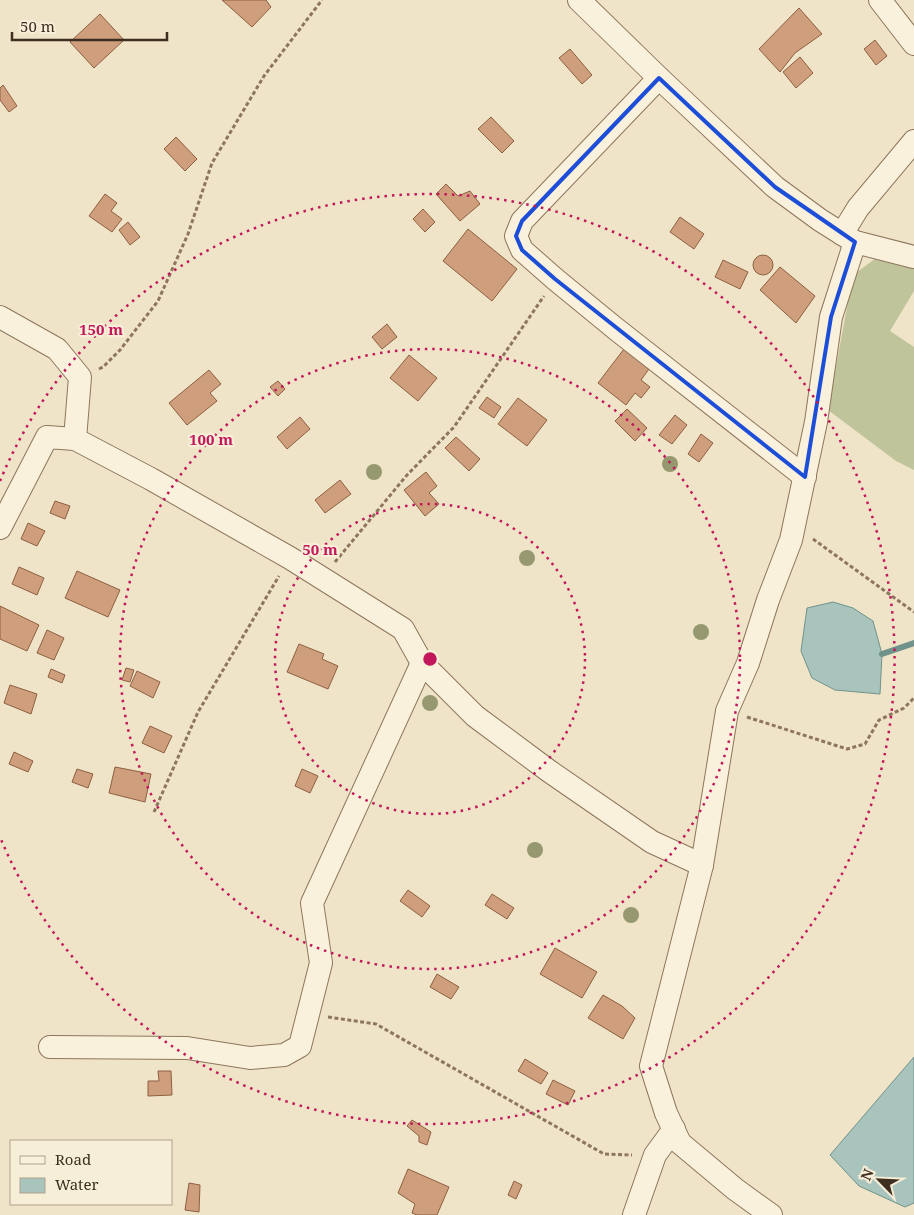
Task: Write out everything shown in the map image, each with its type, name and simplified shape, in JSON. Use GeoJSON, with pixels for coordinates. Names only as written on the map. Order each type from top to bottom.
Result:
{"type":"FeatureCollection","features":[{"type":"Feature","properties":{"kind":"street"},"geometry":{"type":"LineString","coordinates":[[580,0],[658,78],[775,187],[848,238],[914,257]]}},
{"type":"Feature","properties":{"kind":"street"},"geometry":{"type":"LineString","coordinates":[[880,0],[914,44]]}},
{"type":"Feature","properties":{"kind":"street"},"geometry":{"type":"LineString","coordinates":[[658,78],[522,221],[516,236],[522,250],[556,279],[616,329],[805,477]]}},
{"type":"Feature","properties":{"kind":"street"},"geometry":{"type":"LineString","coordinates":[[771,1215],[735,1189],[680,1143],[666,1113],[651,1066],[702,865],[727,711],[748,662],[768,600],[791,540],[816,422],[831,317],[848,238],[858,208],[914,141]]}},
{"type":"Feature","properties":{"kind":"street"},"geometry":{"type":"LineString","coordinates":[[0,318],[57,349],[80,377],[75,439]]}},
{"type":"Feature","properties":{"kind":"street"},"geometry":{"type":"LineString","coordinates":[[0,528],[47,437],[75,439],[151,479],[290,558],[403,629],[422,663],[475,716],[549,771],[652,842],[702,865]]}},
{"type":"Feature","properties":{"kind":"street"},"geometry":{"type":"LineString","coordinates":[[50,1047],[186,1048],[250,1058],[284,1055],[300,1046],[321,963],[312,904],[422,663]]}},
{"type":"Feature","properties":{"kind":"street"},"geometry":{"type":"LineString","coordinates":[[634,1215],[655,1156],[674,1129]]}},
{"type":"Feature","properties":{"kind":"path"},"geometry":{"type":"LineString","coordinates":[[80,377],[104,368],[158,301],[188,234],[212,164],[264,76],[322,0]]}},
{"type":"Feature","properties":{"kind":"path"},"geometry":{"type":"LineString","coordinates":[[321,578],[407,475],[454,427],[556,279]]}},
{"type":"Feature","properties":{"kind":"path"},"geometry":{"type":"LineString","coordinates":[[794,525],[914,612]]}},
{"type":"Feature","properties":{"kind":"path"},"geometry":{"type":"LineString","coordinates":[[154,812],[198,712],[290,558]]}},
{"type":"Feature","properties":{"kind":"path"},"geometry":{"type":"LineString","coordinates":[[727,711],[848,749],[865,744],[879,720],[904,708],[914,698]]}},
{"type":"Feature","properties":{"kind":"path"},"geometry":{"type":"LineString","coordinates":[[308,1013],[376,1024],[604,1154],[655,1156]]}},
{"type":"Feature","properties":{"kind":"highlighted area"},"geometry":{"type":"Polygon","coordinates":[[[659,78],[775,187],[855,242],[831,317],[805,477],[555,279],[522,250],[516,236],[522,221],[659,78]]]}},
{"type":"Feature","properties":{"kind":"green space"},"geometry":{"type":"Polygon","coordinates":[[[883,253],[914,259],[914,291],[890,331],[914,347],[914,470],[896,461],[828,410],[853,275],[883,253]]]}},
{"type":"Feature","properties":{"kind":"water"},"geometry":{"type":"Polygon","coordinates":[[[833,602],[853,608],[873,621],[882,654],[880,694],[835,690],[812,678],[801,651],[807,608],[833,602]]]}},
{"type":"Feature","properties":{"kind":"water"},"geometry":{"type":"Polygon","coordinates":[[[914,1057],[914,1203],[905,1207],[859,1186],[830,1155],[914,1057]]]}},
{"type":"Feature","properties":{"kind":"building"},"geometry":{"type":"Polygon","coordinates":[[[222,0],[266,0],[271,7],[252,27],[222,0]]]}},
{"type":"Feature","properties":{"kind":"building"},"geometry":{"type":"Polygon","coordinates":[[[799,8],[822,34],[795,53],[780,72],[759,49],[799,8]]]}},
{"type":"Feature","properties":{"kind":"building"},"geometry":{"type":"Polygon","coordinates":[[[100,14],[124,40],[94,68],[70,42],[100,14]]]}},
{"type":"Feature","properties":{"kind":"building"},"geometry":{"type":"Polygon","coordinates":[[[875,40],[887,56],[876,65],[864,49],[875,40]]]}},
{"type":"Feature","properties":{"kind":"building"},"geometry":{"type":"Polygon","coordinates":[[[570,49],[592,75],[582,84],[559,58],[570,49]]]}},
{"type":"Feature","properties":{"kind":"building"},"geometry":{"type":"Polygon","coordinates":[[[800,57],[813,73],[796,88],[783,72],[800,57]]]}},
{"type":"Feature","properties":{"kind":"building"},"geometry":{"type":"Polygon","coordinates":[[[3,85],[17,106],[9,112],[0,100],[0,88],[3,85]]]}},
{"type":"Feature","properties":{"kind":"building"},"geometry":{"type":"Polygon","coordinates":[[[491,117],[514,141],[502,153],[478,129],[491,117]]]}},
{"type":"Feature","properties":{"kind":"building"},"geometry":{"type":"Polygon","coordinates":[[[176,137],[197,159],[185,171],[164,149],[176,137]]]}},
{"type":"Feature","properties":{"kind":"building"},"geometry":{"type":"Polygon","coordinates":[[[446,184],[458,196],[470,191],[480,204],[460,221],[436,194],[446,184]]]}},
{"type":"Feature","properties":{"kind":"building"},"geometry":{"type":"Polygon","coordinates":[[[105,194],[117,203],[111,211],[122,219],[112,232],[89,216],[105,194]]]}},
{"type":"Feature","properties":{"kind":"building"},"geometry":{"type":"Polygon","coordinates":[[[423,209],[435,222],[425,232],[413,219],[423,209]]]}},
{"type":"Feature","properties":{"kind":"building"},"geometry":{"type":"Polygon","coordinates":[[[680,217],[704,234],[694,249],[670,232],[680,217]]]}},
{"type":"Feature","properties":{"kind":"building"},"geometry":{"type":"Polygon","coordinates":[[[128,222],[140,237],[130,245],[119,230],[128,222]]]}},
{"type":"Feature","properties":{"kind":"building"},"geometry":{"type":"Polygon","coordinates":[[[468,229],[517,269],[492,301],[443,261],[468,229]]]}},
{"type":"Feature","properties":{"kind":"building"},"geometry":{"type":"Polygon","coordinates":[[[763,255],[770,258],[773,265],[770,272],[763,275],[756,272],[753,265],[756,258],[763,255]]]}},
{"type":"Feature","properties":{"kind":"building"},"geometry":{"type":"Polygon","coordinates":[[[723,260],[748,272],[740,289],[715,277],[723,260]]]}},
{"type":"Feature","properties":{"kind":"building"},"geometry":{"type":"Polygon","coordinates":[[[780,267],[815,296],[796,323],[760,290],[780,267]]]}},
{"type":"Feature","properties":{"kind":"building"},"geometry":{"type":"Polygon","coordinates":[[[387,324],[397,337],[382,349],[372,337],[387,324]]]}},
{"type":"Feature","properties":{"kind":"building"},"geometry":{"type":"Polygon","coordinates":[[[624,349],[649,369],[641,380],[650,387],[641,398],[635,393],[626,405],[598,383],[624,349]]]}},
{"type":"Feature","properties":{"kind":"building"},"geometry":{"type":"Polygon","coordinates":[[[409,355],[437,378],[418,401],[390,378],[409,355]]]}},
{"type":"Feature","properties":{"kind":"building"},"geometry":{"type":"Polygon","coordinates":[[[209,370],[221,384],[210,393],[217,401],[187,425],[169,403],[209,370]]]}},
{"type":"Feature","properties":{"kind":"building"},"geometry":{"type":"Polygon","coordinates":[[[278,381],[285,389],[278,396],[270,387],[278,381]]]}},
{"type":"Feature","properties":{"kind":"building"},"geometry":{"type":"Polygon","coordinates":[[[487,397],[501,407],[494,418],[479,408],[487,397]]]}},
{"type":"Feature","properties":{"kind":"building"},"geometry":{"type":"Polygon","coordinates":[[[518,398],[547,420],[527,446],[498,424],[518,398]]]}},
{"type":"Feature","properties":{"kind":"building"},"geometry":{"type":"Polygon","coordinates":[[[627,409],[647,428],[635,441],[615,421],[627,409]]]}},
{"type":"Feature","properties":{"kind":"building"},"geometry":{"type":"Polygon","coordinates":[[[675,415],[687,425],[672,444],[659,435],[675,415]]]}},
{"type":"Feature","properties":{"kind":"building"},"geometry":{"type":"Polygon","coordinates":[[[300,417],[310,429],[287,449],[277,437],[300,417]]]}},
{"type":"Feature","properties":{"kind":"building"},"geometry":{"type":"Polygon","coordinates":[[[701,434],[713,443],[699,462],[688,454],[701,434]]]}},
{"type":"Feature","properties":{"kind":"building"},"geometry":{"type":"Polygon","coordinates":[[[456,437],[480,459],[469,471],[445,448],[456,437]]]}},
{"type":"Feature","properties":{"kind":"building"},"geometry":{"type":"Polygon","coordinates":[[[426,472],[437,486],[429,493],[439,504],[425,516],[404,490],[426,472]]]}},
{"type":"Feature","properties":{"kind":"building"},"geometry":{"type":"Polygon","coordinates":[[[340,480],[351,494],[325,513],[315,500],[340,480]]]}},
{"type":"Feature","properties":{"kind":"building"},"geometry":{"type":"Polygon","coordinates":[[[55,501],[70,506],[65,519],[50,513],[55,501]]]}},
{"type":"Feature","properties":{"kind":"building"},"geometry":{"type":"Polygon","coordinates":[[[28,523],[45,531],[37,546],[21,539],[28,523]]]}},
{"type":"Feature","properties":{"kind":"building"},"geometry":{"type":"Polygon","coordinates":[[[19,567],[44,578],[37,595],[12,584],[19,567]]]}},
{"type":"Feature","properties":{"kind":"building"},"geometry":{"type":"Polygon","coordinates":[[[77,571],[120,590],[108,617],[65,598],[77,571]]]}},
{"type":"Feature","properties":{"kind":"building"},"geometry":{"type":"Polygon","coordinates":[[[0,606],[39,625],[27,651],[0,639],[0,606]]]}},
{"type":"Feature","properties":{"kind":"building"},"geometry":{"type":"Polygon","coordinates":[[[47,630],[64,638],[54,660],[37,653],[47,630]]]}},
{"type":"Feature","properties":{"kind":"building"},"geometry":{"type":"Polygon","coordinates":[[[299,644],[324,654],[322,659],[338,666],[328,689],[287,672],[299,644]]]}},
{"type":"Feature","properties":{"kind":"building"},"geometry":{"type":"Polygon","coordinates":[[[126,668],[134,670],[130,682],[122,680],[126,668]]]}},
{"type":"Feature","properties":{"kind":"building"},"geometry":{"type":"Polygon","coordinates":[[[51,669],[65,675],[62,683],[48,677],[51,669]]]}},
{"type":"Feature","properties":{"kind":"building"},"geometry":{"type":"Polygon","coordinates":[[[137,671],[160,682],[153,698],[130,686],[137,671]]]}},
{"type":"Feature","properties":{"kind":"building"},"geometry":{"type":"Polygon","coordinates":[[[10,685],[37,694],[31,714],[4,703],[10,685]]]}},
{"type":"Feature","properties":{"kind":"building"},"geometry":{"type":"Polygon","coordinates":[[[150,726],[172,736],[164,753],[142,743],[150,726]]]}},
{"type":"Feature","properties":{"kind":"building"},"geometry":{"type":"Polygon","coordinates":[[[14,752],[33,761],[28,772],[9,764],[14,752]]]}},
{"type":"Feature","properties":{"kind":"building"},"geometry":{"type":"Polygon","coordinates":[[[115,767],[151,774],[145,802],[109,793],[115,767]]]}},
{"type":"Feature","properties":{"kind":"building"},"geometry":{"type":"Polygon","coordinates":[[[77,769],[93,774],[88,788],[72,782],[77,769]]]}},
{"type":"Feature","properties":{"kind":"building"},"geometry":{"type":"Polygon","coordinates":[[[302,769],[318,776],[310,793],[295,786],[302,769]]]}},
{"type":"Feature","properties":{"kind":"building"},"geometry":{"type":"Polygon","coordinates":[[[408,890],[430,906],[422,917],[400,901],[408,890]]]}},
{"type":"Feature","properties":{"kind":"building"},"geometry":{"type":"Polygon","coordinates":[[[492,894],[514,908],[507,919],[485,905],[492,894]]]}},
{"type":"Feature","properties":{"kind":"building"},"geometry":{"type":"Polygon","coordinates":[[[555,948],[597,972],[582,998],[540,974],[555,948]]]}},
{"type":"Feature","properties":{"kind":"building"},"geometry":{"type":"Polygon","coordinates":[[[437,974],[459,987],[451,999],[430,987],[437,974]]]}},
{"type":"Feature","properties":{"kind":"building"},"geometry":{"type":"Polygon","coordinates":[[[603,995],[622,1006],[635,1018],[623,1039],[588,1018],[603,995]]]}},
{"type":"Feature","properties":{"kind":"building"},"geometry":{"type":"Polygon","coordinates":[[[525,1059],[548,1073],[541,1084],[518,1071],[525,1059]]]}},
{"type":"Feature","properties":{"kind":"building"},"geometry":{"type":"Polygon","coordinates":[[[158,1071],[171,1071],[172,1095],[148,1096],[148,1081],[159,1081],[158,1071]]]}},
{"type":"Feature","properties":{"kind":"building"},"geometry":{"type":"Polygon","coordinates":[[[553,1080],[575,1091],[568,1105],[546,1094],[553,1080]]]}},
{"type":"Feature","properties":{"kind":"building"},"geometry":{"type":"Polygon","coordinates":[[[412,1120],[431,1132],[427,1145],[419,1142],[419,1136],[407,1126],[412,1120]]]}},
{"type":"Feature","properties":{"kind":"building"},"geometry":{"type":"Polygon","coordinates":[[[408,1169],[449,1187],[437,1215],[417,1215],[412,1213],[415,1204],[398,1193],[408,1169]]]}},
{"type":"Feature","properties":{"kind":"building"},"geometry":{"type":"Polygon","coordinates":[[[514,1181],[522,1185],[516,1199],[508,1195],[514,1181]]]}},
{"type":"Feature","properties":{"kind":"building"},"geometry":{"type":"Polygon","coordinates":[[[189,1183],[200,1185],[199,1212],[185,1210],[189,1183]]]}},
{"type":"Feature","properties":{"kind":"waterway"},"geometry":{"type":"LineString","coordinates":[[882,654],[914,643]]}}]}
